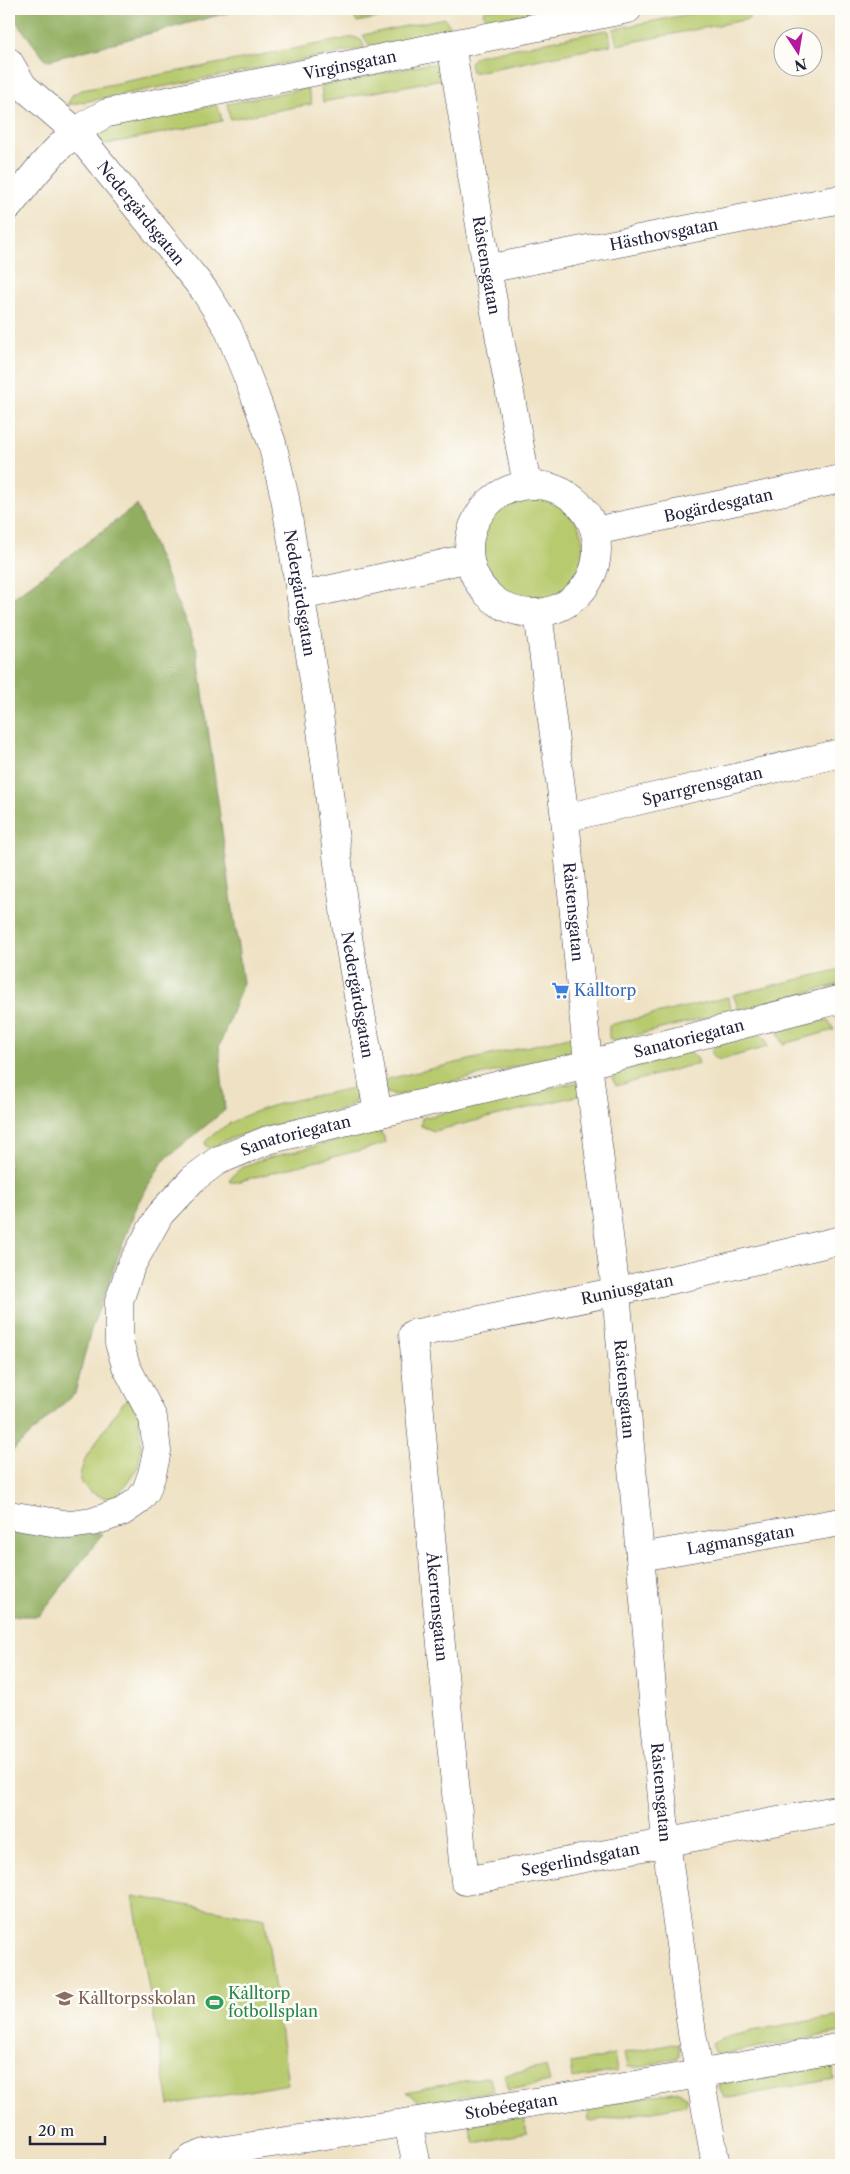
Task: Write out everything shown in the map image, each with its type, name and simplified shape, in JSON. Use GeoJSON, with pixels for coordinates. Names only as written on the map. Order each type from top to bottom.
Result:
{"type":"FeatureCollection","features":[{"type":"Feature","properties":{"kind":"street","name":"Virginsgatan"},"geometry":{"type":"LineString","coordinates":[[9,206],[53,153],[75,131],[107,112],[628,9]]}},
{"type":"Feature","properties":{"kind":"street","name":"Råstensgatan"},"geometry":{"type":"LineString","coordinates":[[451,44],[487,269],[527,485]]}},
{"type":"Feature","properties":{"kind":"street"},"geometry":{"type":"LineString","coordinates":[[9,62],[22,86],[75,131]]}},
{"type":"Feature","properties":{"kind":"street","name":"Nedergårdsgatan"},"geometry":{"type":"LineString","coordinates":[[75,131],[204,290],[228,328],[255,396],[278,468],[301,596],[318,709],[346,925],[378,1114]]}},
{"type":"Feature","properties":{"kind":"street","name":"Hästhovsgatan"},"geometry":{"type":"LineString","coordinates":[[487,269],[841,200]]}},
{"type":"Feature","properties":{"kind":"street","name":"Bogärdesgatan"},"geometry":{"type":"LineString","coordinates":[[595,531],[841,479]]}},
{"type":"Feature","properties":{"kind":"street"},"geometry":{"type":"LineString","coordinates":[[527,485],[552,487],[574,500],[583,509],[595,531],[596,564],[590,579],[581,592],[568,603],[554,610],[522,613],[506,608],[492,599],[481,588],[473,573],[469,558],[469,541],[473,524],[482,509],[495,497],[510,489],[527,485]]}},
{"type":"Feature","properties":{"kind":"street"},"geometry":{"type":"LineString","coordinates":[[301,596],[469,558]]}},
{"type":"Feature","properties":{"kind":"street","name":"Råstensgatan"},"geometry":{"type":"LineString","coordinates":[[538,613],[565,818],[588,1064],[616,1292],[666,1842],[699,2075],[716,2165]]}},
{"type":"Feature","properties":{"kind":"street","name":"Sparrgrensgatan"},"geometry":{"type":"LineString","coordinates":[[565,818],[841,753]]}},
{"type":"Feature","properties":{"kind":"street","name":"Sanatoriegatan"},"geometry":{"type":"LineString","coordinates":[[9,1515],[50,1523],[77,1524],[107,1518],[122,1512],[142,1496],[152,1474],[157,1451],[153,1418],[126,1366],[119,1343],[119,1301],[131,1266],[160,1214],[193,1179],[217,1162],[268,1140],[588,1064],[841,999]]}},
{"type":"Feature","properties":{"kind":"street","name":"Runiusgatan"},"geometry":{"type":"LineString","coordinates":[[413,1334],[616,1292],[841,1240]]}},
{"type":"Feature","properties":{"kind":"street","name":"Åkerrensgatan"},"geometry":{"type":"LineString","coordinates":[[413,1334],[439,1625],[465,1880]]}},
{"type":"Feature","properties":{"kind":"street","name":"Lagmansgatan"},"geometry":{"type":"LineString","coordinates":[[640,1557],[841,1522]]}},
{"type":"Feature","properties":{"kind":"street","name":"Segerlindsgatan"},"geometry":{"type":"LineString","coordinates":[[465,1880],[841,1809]]}},
{"type":"Feature","properties":{"kind":"street","name":"Stobéegatan"},"geometry":{"type":"LineString","coordinates":[[184,2165],[192,2158],[205,2153],[408,2124],[699,2075],[841,2047]]}},
{"type":"Feature","properties":{"kind":"street"},"geometry":{"type":"LineString","coordinates":[[408,2124],[417,2165]]}},
{"type":"Feature","properties":{"kind":"green space"},"geometry":{"type":"Polygon","coordinates":[[[9,9],[242,9],[46,61],[9,12],[9,9]]]}},
{"type":"Feature","properties":{"kind":"green space"},"geometry":{"type":"Polygon","coordinates":[[[385,9],[420,9],[357,22],[355,20],[357,13],[362,18],[385,9]]]}},
{"type":"Feature","properties":{"kind":"green space"},"geometry":{"type":"Polygon","coordinates":[[[547,9],[547,12],[491,23],[483,13],[485,10],[547,9]]]}},
{"type":"Feature","properties":{"kind":"green space"},"geometry":{"type":"Polygon","coordinates":[[[715,9],[747,9],[749,19],[617,45],[613,29],[715,9]]]}},
{"type":"Feature","properties":{"kind":"green space"},"geometry":{"type":"Polygon","coordinates":[[[444,18],[454,31],[370,47],[363,35],[444,18]]]}},
{"type":"Feature","properties":{"kind":"green space"},"geometry":{"type":"Polygon","coordinates":[[[606,30],[609,31],[611,45],[472,73],[470,62],[476,56],[606,30]]]}},
{"type":"Feature","properties":{"kind":"green space"},"geometry":{"type":"Polygon","coordinates":[[[354,37],[361,40],[365,48],[67,105],[73,94],[82,90],[354,37]]]}},
{"type":"Feature","properties":{"kind":"green space"},"geometry":{"type":"Polygon","coordinates":[[[435,64],[440,68],[442,79],[323,102],[321,88],[323,85],[435,64]]]}},
{"type":"Feature","properties":{"kind":"green space"},"geometry":{"type":"Polygon","coordinates":[[[305,88],[308,90],[312,104],[230,119],[227,104],[305,88]]]}},
{"type":"Feature","properties":{"kind":"green space"},"geometry":{"type":"Polygon","coordinates":[[[216,105],[222,121],[107,144],[95,138],[96,130],[216,105]]]}},
{"type":"Feature","properties":{"kind":"green space"},"geometry":{"type":"Polygon","coordinates":[[[530,495],[550,499],[567,511],[579,528],[583,548],[579,568],[567,585],[550,597],[530,601],[510,597],[493,585],[481,568],[477,548],[481,528],[493,511],[510,499],[530,495]]]}},
{"type":"Feature","properties":{"kind":"green space"},"geometry":{"type":"Polygon","coordinates":[[[137,505],[197,649],[243,983],[219,1047],[225,1110],[164,1160],[138,1203],[91,1330],[75,1393],[9,1454],[9,601],[137,505]]]}},
{"type":"Feature","properties":{"kind":"green space"},"geometry":{"type":"Polygon","coordinates":[[[841,969],[841,984],[739,1010],[733,995],[841,969]]]}},
{"type":"Feature","properties":{"kind":"green space"},"geometry":{"type":"Polygon","coordinates":[[[728,997],[732,1011],[613,1041],[609,1038],[609,1025],[728,997]]]}},
{"type":"Feature","properties":{"kind":"green space"},"geometry":{"type":"Polygon","coordinates":[[[828,1020],[834,1030],[783,1044],[778,1033],[779,1030],[828,1020]]]}},
{"type":"Feature","properties":{"kind":"green space"},"geometry":{"type":"Polygon","coordinates":[[[759,1034],[766,1040],[767,1047],[720,1060],[714,1058],[711,1050],[717,1045],[759,1034]]]}},
{"type":"Feature","properties":{"kind":"green space"},"geometry":{"type":"Polygon","coordinates":[[[577,1035],[577,1050],[559,1056],[398,1095],[386,1093],[383,1080],[577,1035]]]}},
{"type":"Feature","properties":{"kind":"green space"},"geometry":{"type":"Polygon","coordinates":[[[684,1053],[691,1053],[697,1058],[699,1063],[616,1086],[613,1080],[614,1073],[684,1053]]]}},
{"type":"Feature","properties":{"kind":"green space"},"geometry":{"type":"Polygon","coordinates":[[[586,1080],[585,1094],[434,1131],[421,1126],[422,1118],[586,1080]]]}},
{"type":"Feature","properties":{"kind":"green space"},"geometry":{"type":"Polygon","coordinates":[[[353,1088],[358,1093],[355,1102],[343,1109],[268,1127],[223,1141],[211,1149],[206,1146],[205,1142],[220,1130],[255,1112],[294,1100],[353,1088]]]}},
{"type":"Feature","properties":{"kind":"green space"},"geometry":{"type":"Polygon","coordinates":[[[379,1130],[384,1137],[385,1143],[380,1145],[230,1182],[229,1179],[241,1168],[256,1161],[379,1130]]]}},
{"type":"Feature","properties":{"kind":"green space"},"geometry":{"type":"Polygon","coordinates":[[[129,1398],[139,1416],[141,1446],[138,1467],[126,1485],[113,1498],[105,1498],[89,1491],[82,1484],[80,1474],[86,1457],[121,1405],[129,1398]]]}},
{"type":"Feature","properties":{"kind":"green space"},"geometry":{"type":"Polygon","coordinates":[[[9,1522],[103,1534],[39,1616],[9,1616],[9,1522]]]}},
{"type":"Feature","properties":{"kind":"green space","name":"Kålltorp fotbollsplan"},"geometry":{"type":"Polygon","coordinates":[[[133,1896],[265,1919],[288,2084],[169,2105],[133,1896]]]}},
{"type":"Feature","properties":{"kind":"green space"},"geometry":{"type":"Polygon","coordinates":[[[841,2016],[841,2032],[722,2054],[715,2053],[711,2045],[719,2040],[752,2031],[841,2016]]]}},
{"type":"Feature","properties":{"kind":"green space"},"geometry":{"type":"Polygon","coordinates":[[[673,2043],[679,2045],[679,2057],[643,2067],[627,2067],[624,2053],[673,2043]]]}},
{"type":"Feature","properties":{"kind":"green space"},"geometry":{"type":"Polygon","coordinates":[[[614,2055],[617,2071],[573,2079],[571,2063],[614,2055]]]}},
{"type":"Feature","properties":{"kind":"green space"},"geometry":{"type":"Polygon","coordinates":[[[829,2064],[833,2070],[834,2079],[729,2098],[724,2098],[718,2085],[729,2081],[829,2064]]]}},
{"type":"Feature","properties":{"kind":"green space"},"geometry":{"type":"Polygon","coordinates":[[[546,2067],[550,2082],[508,2090],[504,2074],[546,2067]]]}},
{"type":"Feature","properties":{"kind":"green space"},"geometry":{"type":"Polygon","coordinates":[[[485,2077],[490,2078],[494,2091],[423,2104],[406,2092],[485,2077]]]}},
{"type":"Feature","properties":{"kind":"green space"},"geometry":{"type":"Polygon","coordinates":[[[679,2091],[687,2097],[686,2105],[589,2121],[588,2111],[590,2107],[679,2091]]]}},
{"type":"Feature","properties":{"kind":"green space"},"geometry":{"type":"Polygon","coordinates":[[[524,2116],[527,2133],[474,2143],[469,2125],[524,2116]]]}},
{"type":"Feature","properties":{"kind":"place","name":"Kålltorp"},"geometry":{"type":"Point","coordinates":[560,990]}},
{"type":"Feature","properties":{"kind":"place","name":"Kålltorpsskolan"},"geometry":{"type":"Point","coordinates":[64,1998]}},
{"type":"Feature","properties":{"kind":"place","name":"Kålltorp fotbollsplan"},"geometry":{"type":"Point","coordinates":[214,2002]}}]}
